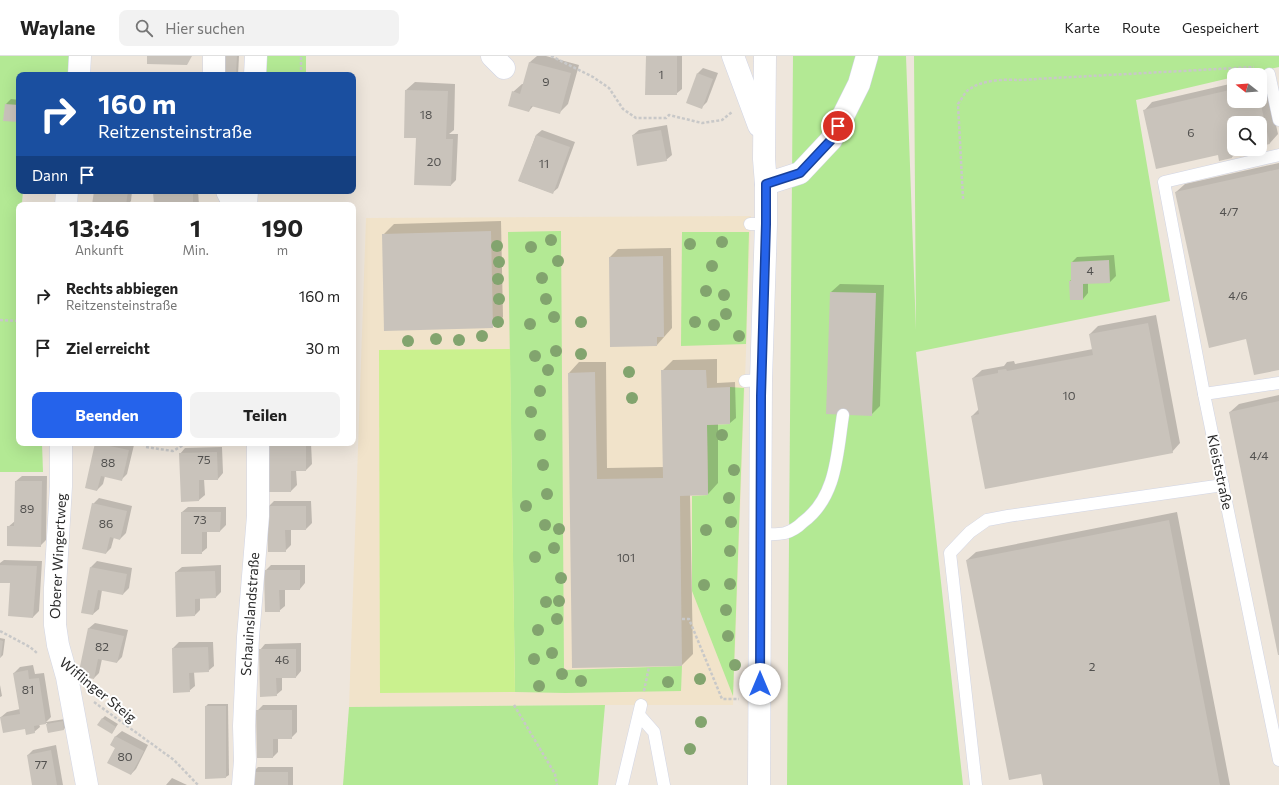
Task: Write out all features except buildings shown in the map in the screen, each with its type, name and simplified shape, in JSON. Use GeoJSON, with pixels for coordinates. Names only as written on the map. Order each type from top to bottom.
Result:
{"type":"FeatureCollection","features":[{"type":"Feature","properties":{"kind":"street"},"geometry":{"type":"LineString","coordinates":[[79,72],[80,56]]}},
{"type":"Feature","properties":{"kind":"street"},"geometry":{"type":"LineString","coordinates":[[214,56],[214,72]]}},
{"type":"Feature","properties":{"kind":"street"},"geometry":{"type":"LineString","coordinates":[[255,72],[256,56]]}},
{"type":"Feature","properties":{"kind":"street"},"geometry":{"type":"LineString","coordinates":[[733,56],[760,132],[766,184],[758,224],[753,380],[760,534],[759,785]]}},
{"type":"Feature","properties":{"kind":"street"},"geometry":{"type":"LineString","coordinates":[[764,159],[765,56]]}},
{"type":"Feature","properties":{"kind":"street"},"geometry":{"type":"LineString","coordinates":[[766,184],[800,173],[831,140],[858,84],[867,56]]}},
{"type":"Feature","properties":{"kind":"street","name":"Oberer Wingertweg"},"geometry":{"type":"LineString","coordinates":[[61,446],[61,486],[55,588],[55,624],[58,645],[67,677],[88,785]]}},
{"type":"Feature","properties":{"kind":"street","name":"Schauinslandstraße"},"geometry":{"type":"LineString","coordinates":[[243,785],[245,761],[244,726],[247,652],[258,516],[258,446]]}},
{"type":"Feature","properties":{"kind":"lane"},"geometry":{"type":"LineString","coordinates":[[1269,74],[1279,120]]}},
{"type":"Feature","properties":{"kind":"lane","name":"Kleiststraße"},"geometry":{"type":"LineString","coordinates":[[1279,155],[1164,182],[1204,394],[1224,485],[1279,760]]}},
{"type":"Feature","properties":{"kind":"lane"},"geometry":{"type":"LineString","coordinates":[[1204,394],[1279,383]]}},
{"type":"Feature","properties":{"kind":"lane"},"geometry":{"type":"LineString","coordinates":[[760,534],[783,533],[792,530],[808,518],[823,500],[830,485],[837,460],[843,415]]}},
{"type":"Feature","properties":{"kind":"lane"},"geometry":{"type":"LineString","coordinates":[[976,785],[950,553],[970,532],[987,520],[1224,485]]}},
{"type":"Feature","properties":{"kind":"lane"},"geometry":{"type":"LineString","coordinates":[[622,785],[640,710]]}},
{"type":"Feature","properties":{"kind":"lane"},"geometry":{"type":"LineString","coordinates":[[640,710],[654,732],[664,785]]}},
{"type":"Feature","properties":{"kind":"path"},"geometry":{"type":"LineString","coordinates":[[301,72],[302,56]]}},
{"type":"Feature","properties":{"kind":"path"},"geometry":{"type":"LineString","coordinates":[[552,56],[593,77],[608,88],[623,109],[636,118],[666,118],[669,115],[702,123],[722,120],[735,110],[745,87]]}},
{"type":"Feature","properties":{"kind":"path"},"geometry":{"type":"LineString","coordinates":[[963,199],[958,104],[967,91],[981,84],[999,79],[1018,80],[1254,67],[1269,74]]}},
{"type":"Feature","properties":{"kind":"path"},"geometry":{"type":"LineString","coordinates":[[0,320],[16,322]]}},
{"type":"Feature","properties":{"kind":"path"},"geometry":{"type":"LineString","coordinates":[[145,446],[173,451],[181,446]]}},
{"type":"Feature","properties":{"kind":"path"},"geometry":{"type":"LineString","coordinates":[[682,619],[689,619],[722,699]]}},
{"type":"Feature","properties":{"kind":"path","name":"Wiflinger Steig"},"geometry":{"type":"LineString","coordinates":[[0,631],[30,647],[42,657]]}},
{"type":"Feature","properties":{"kind":"path"},"geometry":{"type":"LineString","coordinates":[[640,710],[649,667]]}},
{"type":"Feature","properties":{"kind":"path","name":"Wiflinger Steig"},"geometry":{"type":"LineString","coordinates":[[67,677],[95,704],[174,760],[198,785]]}},
{"type":"Feature","properties":{"kind":"path"},"geometry":{"type":"LineString","coordinates":[[514,706],[555,774],[557,785]]}},
{"type":"Feature","properties":{"kind":"shaded area"},"geometry":{"type":"Polygon","coordinates":[[[751,216],[733,705],[349,707],[366,218],[751,216]]]}},
{"type":"Feature","properties":{"kind":"green space"},"geometry":{"type":"Polygon","coordinates":[[[0,56],[76,56],[75,72],[16,72],[16,194],[23,194],[22,202],[16,202],[16,446],[42,446],[43,472],[0,472],[0,56]]]}},
{"type":"Feature","properties":{"kind":"green space"},"geometry":{"type":"Polygon","coordinates":[[[262,56],[306,56],[306,72],[261,72],[262,56]]]}},
{"type":"Feature","properties":{"kind":"green space"},"geometry":{"type":"Polygon","coordinates":[[[793,56],[906,56],[916,330],[914,56],[1279,56],[1279,67],[1267,70],[1267,68],[1227,68],[1227,79],[1136,100],[1170,301],[916,352],[963,785],[787,785],[793,56]]]}},
{"type":"Feature","properties":{"kind":"green space"},"geometry":{"type":"Polygon","coordinates":[[[561,231],[564,670],[682,666],[681,691],[565,693],[515,692],[508,232],[561,231]]]}},
{"type":"Feature","properties":{"kind":"green space"},"geometry":{"type":"Polygon","coordinates":[[[682,232],[749,232],[746,344],[681,346],[682,232]]]}},
{"type":"Feature","properties":{"kind":"green space"},"geometry":{"type":"Polygon","coordinates":[[[510,349],[515,692],[380,693],[379,350],[510,349]]]}},
{"type":"Feature","properties":{"kind":"green space"},"geometry":{"type":"Polygon","coordinates":[[[730,387],[744,388],[733,696],[692,591],[692,496],[708,495],[707,425],[730,424],[730,387]]]}},
{"type":"Feature","properties":{"kind":"green space"},"geometry":{"type":"Polygon","coordinates":[[[605,705],[598,785],[343,785],[349,707],[605,705]]]}},
{"type":"Feature","properties":{"kind":"route"},"geometry":{"type":"LineString","coordinates":[[760,684],[761,396],[766,184],[800,173],[831,140],[838,126]]}}]}
